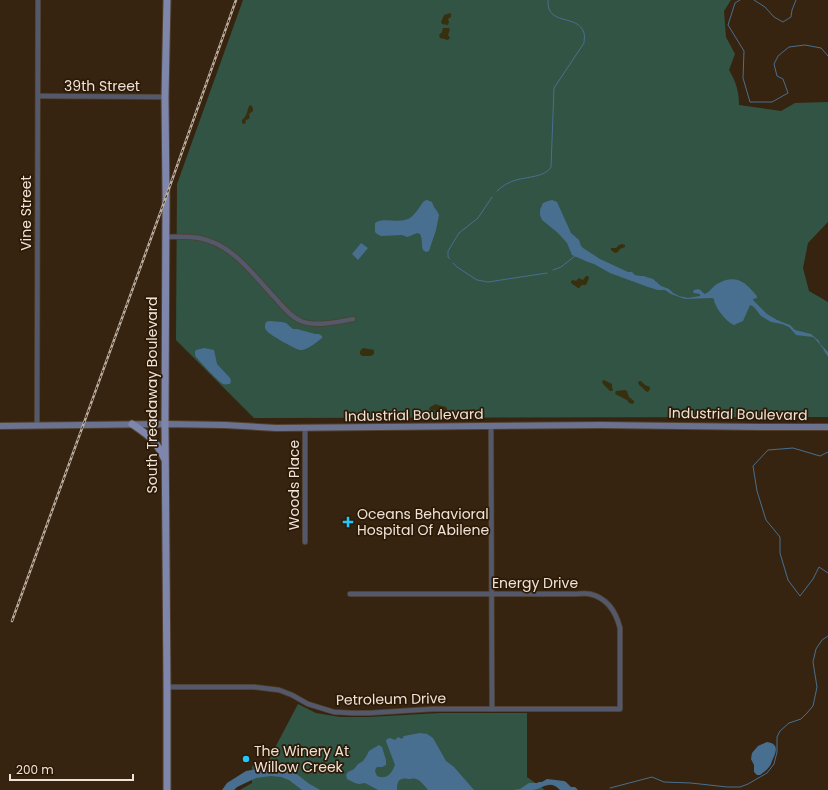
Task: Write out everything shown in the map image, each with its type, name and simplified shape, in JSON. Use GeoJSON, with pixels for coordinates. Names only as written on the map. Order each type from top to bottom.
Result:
{"type":"FeatureCollection","features":[{"type":"Feature","properties":{"kind":"main road","name":"South Treadaway Boulevard"},"geometry":{"type":"LineString","coordinates":[[167,0],[165,97],[164,424],[167,790]]}},
{"type":"Feature","properties":{"kind":"main road"},"geometry":{"type":"LineString","coordinates":[[132,424],[155,442],[159,447],[165,461]]}},
{"type":"Feature","properties":{"kind":"main road","name":"Industrial Boulevard"},"geometry":{"type":"LineString","coordinates":[[0,426],[164,424],[226,425],[276,428],[601,425],[828,427]]}},
{"type":"Feature","properties":{"kind":"street","name":"Vine Street"},"geometry":{"type":"LineString","coordinates":[[37,426],[38,0]]}},
{"type":"Feature","properties":{"kind":"street","name":"39th Street"},"geometry":{"type":"LineString","coordinates":[[38,96],[165,97]]}},
{"type":"Feature","properties":{"kind":"street"},"geometry":{"type":"LineString","coordinates":[[165,237],[198,237],[209,240],[222,247],[236,257],[293,316],[300,321],[315,324],[352,319]]}},
{"type":"Feature","properties":{"kind":"street"},"geometry":{"type":"LineString","coordinates":[[491,426],[492,709]]}},
{"type":"Feature","properties":{"kind":"street","name":"Woods Place"},"geometry":{"type":"LineString","coordinates":[[305,428],[305,542]]}},
{"type":"Feature","properties":{"kind":"street","name":"Energy Drive"},"geometry":{"type":"LineString","coordinates":[[350,594],[589,594],[597,597],[603,600],[611,608],[617,618],[620,628],[620,709]]}},
{"type":"Feature","properties":{"kind":"street","name":"Petroleum Drive"},"geometry":{"type":"LineString","coordinates":[[167,686],[254,686],[278,690],[292,695],[308,704],[334,712],[363,713],[433,709],[620,709]]}},
{"type":"Feature","properties":{"kind":"green space"},"geometry":{"type":"Polygon","coordinates":[[[243,0],[731,0],[724,11],[726,37],[735,54],[729,70],[737,87],[739,105],[781,111],[795,103],[828,102],[828,222],[808,243],[803,268],[809,291],[828,302],[828,417],[254,418],[176,340],[177,184],[243,0]]]}},
{"type":"Feature","properties":{"kind":"green space"},"geometry":{"type":"Polygon","coordinates":[[[298,704],[316,713],[340,717],[440,713],[527,713],[527,777],[545,790],[240,790],[252,783],[252,766],[267,763],[298,704]]]}},
{"type":"Feature","properties":{"kind":"sand"},"geometry":{"type":"Polygon","coordinates":[[[451,13],[451,17],[448,19],[448,25],[442,24],[441,22],[444,15],[451,13]]]}},
{"type":"Feature","properties":{"kind":"sand"},"geometry":{"type":"Polygon","coordinates":[[[443,28],[450,29],[448,35],[450,38],[448,40],[440,38],[439,35],[443,28]]]}},
{"type":"Feature","properties":{"kind":"sand"},"geometry":{"type":"Polygon","coordinates":[[[251,105],[253,111],[249,114],[249,118],[244,124],[242,123],[242,120],[246,115],[249,106],[251,105]]]}},
{"type":"Feature","properties":{"kind":"sand"},"geometry":{"type":"Polygon","coordinates":[[[622,244],[625,245],[625,247],[620,249],[618,252],[615,253],[611,250],[611,248],[616,248],[622,244]]]}},
{"type":"Feature","properties":{"kind":"sand"},"geometry":{"type":"Polygon","coordinates":[[[586,276],[589,278],[586,285],[582,285],[578,288],[571,283],[571,281],[576,281],[579,278],[583,280],[586,276]]]}},
{"type":"Feature","properties":{"kind":"sand"},"geometry":{"type":"Polygon","coordinates":[[[363,348],[374,350],[374,354],[371,356],[362,356],[360,351],[363,348]]]}},
{"type":"Feature","properties":{"kind":"sand"},"geometry":{"type":"Polygon","coordinates":[[[604,380],[612,384],[612,391],[610,391],[603,384],[602,381],[604,380]]]}},
{"type":"Feature","properties":{"kind":"sand"},"geometry":{"type":"Polygon","coordinates":[[[639,381],[650,387],[648,392],[640,386],[638,383],[639,381]]]}},
{"type":"Feature","properties":{"kind":"sand"},"geometry":{"type":"Polygon","coordinates":[[[625,390],[634,403],[629,403],[627,400],[615,394],[616,391],[625,390]]]}},
{"type":"Feature","properties":{"kind":"sand"},"geometry":{"type":"Polygon","coordinates":[[[436,404],[446,407],[447,410],[439,412],[429,409],[436,404]]]}},
{"type":"Feature","properties":{"kind":"water"},"geometry":{"type":"Polygon","coordinates":[[[427,200],[432,202],[439,215],[429,251],[426,252],[423,250],[420,234],[417,233],[407,237],[402,235],[381,236],[375,232],[375,223],[378,221],[406,220],[412,217],[424,201],[427,200]]]}},
{"type":"Feature","properties":{"kind":"water"},"geometry":{"type":"Polygon","coordinates":[[[552,200],[557,202],[571,233],[579,240],[581,246],[600,259],[628,272],[632,272],[635,275],[653,279],[673,293],[688,298],[700,296],[700,294],[693,292],[696,289],[705,294],[723,281],[731,279],[740,281],[747,285],[756,295],[757,298],[753,300],[767,314],[790,325],[795,330],[811,334],[828,352],[828,356],[813,337],[796,335],[789,327],[771,322],[761,316],[754,307],[750,305],[743,321],[734,325],[721,314],[714,299],[712,298],[685,299],[665,290],[658,290],[648,287],[610,273],[594,264],[572,255],[567,243],[558,233],[542,220],[540,215],[540,210],[543,203],[552,200]]]}},
{"type":"Feature","properties":{"kind":"water"},"geometry":{"type":"Polygon","coordinates":[[[361,243],[368,248],[358,260],[352,254],[361,243]]]}},
{"type":"Feature","properties":{"kind":"water"},"geometry":{"type":"Polygon","coordinates":[[[266,322],[286,323],[293,329],[319,334],[322,338],[311,346],[300,350],[269,333],[265,326],[266,322]]]}},
{"type":"Feature","properties":{"kind":"water"},"geometry":{"type":"Polygon","coordinates":[[[204,348],[214,350],[217,364],[230,378],[230,384],[221,383],[196,357],[196,350],[204,348]]]}},
{"type":"Feature","properties":{"kind":"water"},"geometry":{"type":"Polygon","coordinates":[[[420,733],[427,734],[433,738],[446,761],[454,767],[474,790],[428,790],[418,780],[403,779],[398,782],[397,790],[378,790],[365,783],[359,784],[347,779],[346,775],[348,772],[363,761],[369,751],[379,745],[382,747],[386,765],[377,767],[375,771],[377,776],[384,777],[389,775],[395,765],[386,741],[387,739],[390,738],[395,740],[398,737],[402,739],[404,736],[420,733]]]}},
{"type":"Feature","properties":{"kind":"water"},"geometry":{"type":"Polygon","coordinates":[[[767,742],[774,745],[776,749],[775,755],[771,765],[760,775],[757,775],[754,772],[754,765],[751,759],[752,753],[758,746],[767,742]]]}},
{"type":"Feature","properties":{"kind":"water"},"geometry":{"type":"Polygon","coordinates":[[[263,768],[280,768],[289,770],[320,790],[302,790],[289,780],[271,776],[256,778],[234,790],[222,790],[227,783],[246,771],[263,768]]]}},
{"type":"Feature","properties":{"kind":"water"},"geometry":{"type":"Polygon","coordinates":[[[547,779],[564,781],[571,787],[575,787],[578,790],[560,790],[553,785],[547,785],[533,790],[513,790],[520,789],[529,783],[542,782],[547,779]]]}},
{"type":"Feature","properties":{"kind":"waterway"},"geometry":{"type":"LineString","coordinates":[[497,191],[513,181],[545,173],[551,167],[554,88],[584,43],[584,33],[581,27],[576,23],[552,14],[549,8],[548,0]]}},
{"type":"Feature","properties":{"kind":"waterway"},"geometry":{"type":"LineString","coordinates":[[740,0],[735,3],[728,25],[744,51],[743,78],[750,102],[772,102],[788,93],[783,79],[777,76],[774,64],[778,56],[789,47],[805,45],[821,48],[828,56]]}},
{"type":"Feature","properties":{"kind":"waterway"},"geometry":{"type":"LineString","coordinates":[[754,0],[765,7],[774,17],[783,22],[791,17],[796,0]]}},
{"type":"Feature","properties":{"kind":"waterway"},"geometry":{"type":"LineString","coordinates":[[450,259],[448,257],[448,251],[459,233],[478,218],[492,197]]}},
{"type":"Feature","properties":{"kind":"waterway"},"geometry":{"type":"LineString","coordinates":[[553,270],[561,267],[575,256]]}},
{"type":"Feature","properties":{"kind":"waterway"},"geometry":{"type":"LineString","coordinates":[[453,263],[477,280],[488,282],[547,273]]}},
{"type":"Feature","properties":{"kind":"waterway"},"geometry":{"type":"LineString","coordinates":[[824,350],[828,356]]}},
{"type":"Feature","properties":{"kind":"waterway"},"geometry":{"type":"LineString","coordinates":[[828,452],[820,456],[793,448],[768,450],[753,466],[757,491],[766,520],[780,537],[780,553],[788,580],[800,596],[813,579],[819,567],[828,573]]}},
{"type":"Feature","properties":{"kind":"waterway"},"geometry":{"type":"LineString","coordinates":[[610,788],[652,777],[664,782],[740,787],[767,773],[774,764],[777,752],[777,737],[780,731],[789,723],[801,719],[813,706],[817,687],[813,662],[816,649],[822,640],[828,636]]}},
{"type":"Feature","properties":{"kind":"railway"},"geometry":{"type":"LineString","coordinates":[[12,621],[236,0]]}},
{"type":"Feature","properties":{"kind":"place","name":"Oceans Behavioral Hospital Of Abilene"},"geometry":{"type":"Point","coordinates":[348,522]}},
{"type":"Feature","properties":{"kind":"place","name":"The Winery At Willow Creek"},"geometry":{"type":"Point","coordinates":[246,759]}}]}
